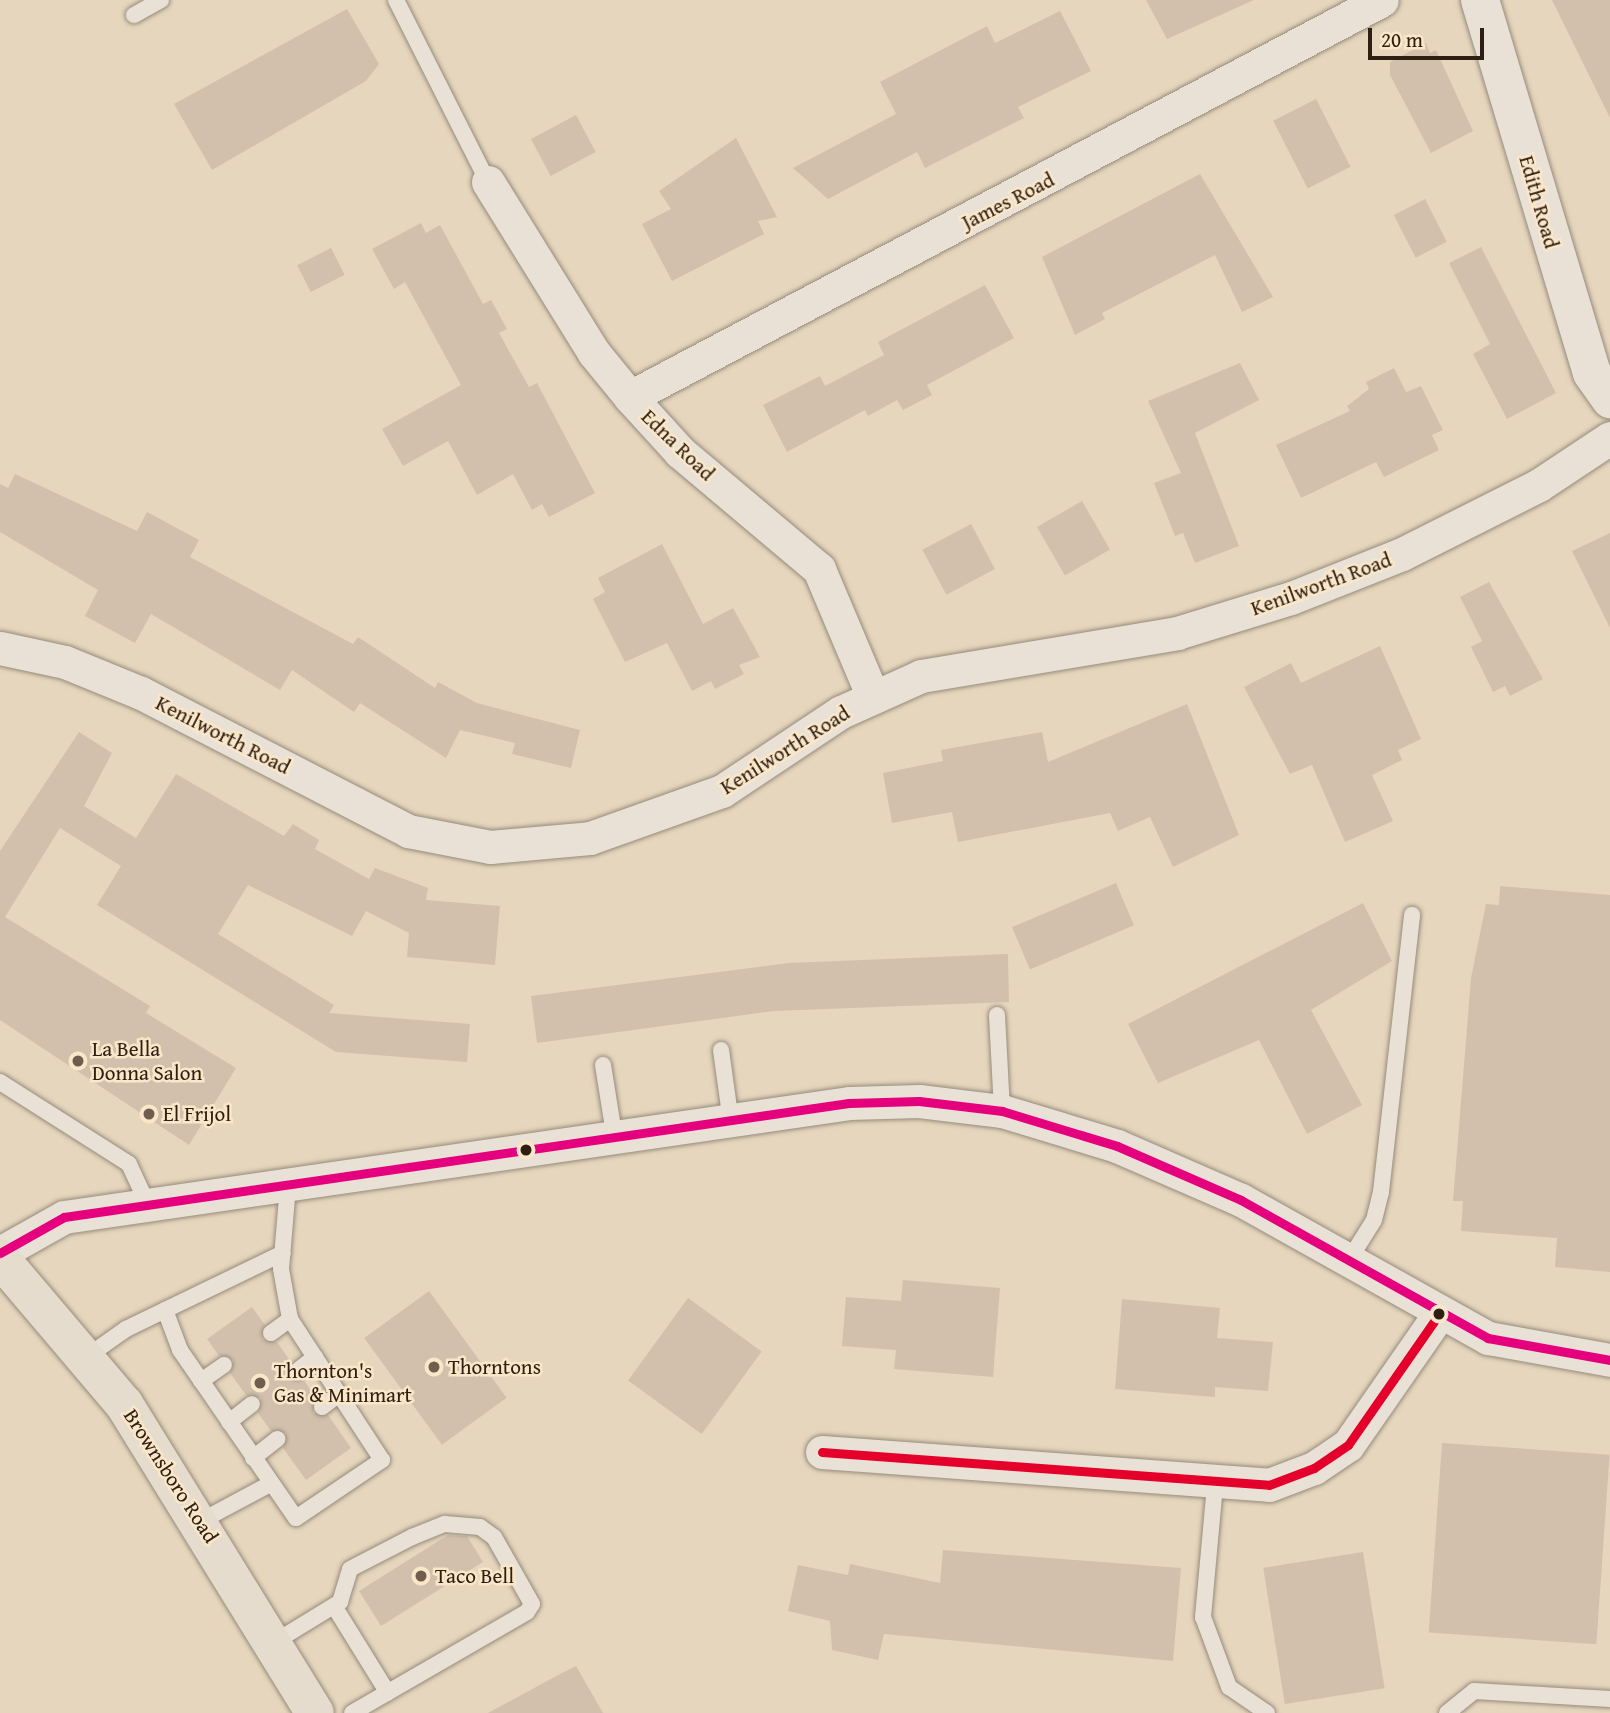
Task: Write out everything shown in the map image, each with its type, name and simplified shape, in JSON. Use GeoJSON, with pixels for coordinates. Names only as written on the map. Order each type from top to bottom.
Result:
{"type":"FeatureCollection","features":[{"type":"Feature","properties":{"kind":"main road","name":"Brownsboro Road"},"geometry":{"type":"LineString","coordinates":[[0,1258],[124,1404],[201,1521],[315,1713]]}},
{"type":"Feature","properties":{"kind":"street","name":"James Road"},"geometry":{"type":"LineString","coordinates":[[630,397],[1382,0]]}},
{"type":"Feature","properties":{"kind":"street","name":"Edith Road"},"geometry":{"type":"LineString","coordinates":[[1480,0],[1592,373],[1610,398]]}},
{"type":"Feature","properties":{"kind":"street","name":"Edna Road"},"geometry":{"type":"LineString","coordinates":[[488,183],[594,353],[630,397],[680,452],[819,569],[873,697]]}},
{"type":"Feature","properties":{"kind":"street","name":"Kenilworth Road"},"geometry":{"type":"LineString","coordinates":[[0,648],[109,678],[408,831],[490,847],[590,838],[653,819],[722,791],[873,697],[920,676],[1177,633],[1291,598],[1415,548],[1539,485],[1610,438]]}},
{"type":"Feature","properties":{"kind":"street"},"geometry":{"type":"LineString","coordinates":[[0,1253],[64,1217],[615,1140],[849,1103],[919,1101],[1002,1111],[1116,1146],[1241,1200],[1439,1314],[1530,1351],[1610,1360]]}},
{"type":"Feature","properties":{"kind":"street"},"geometry":{"type":"LineString","coordinates":[[822,1452],[1215,1485],[1269,1485],[1314,1468],[1348,1445],[1439,1314]]}},
{"type":"Feature","properties":{"kind":"lane"},"geometry":{"type":"LineString","coordinates":[[134,15],[160,0]]}},
{"type":"Feature","properties":{"kind":"lane"},"geometry":{"type":"LineString","coordinates":[[396,0],[488,183]]}},
{"type":"Feature","properties":{"kind":"lane"},"geometry":{"type":"LineString","coordinates":[[1349,1260],[1374,1220],[1381,1192],[1412,915]]}},
{"type":"Feature","properties":{"kind":"lane"},"geometry":{"type":"LineString","coordinates":[[997,1015],[1002,1111]]}},
{"type":"Feature","properties":{"kind":"lane"},"geometry":{"type":"LineString","coordinates":[[721,1050],[731,1122]]}},
{"type":"Feature","properties":{"kind":"lane"},"geometry":{"type":"LineString","coordinates":[[603,1065],[615,1140]]}},
{"type":"Feature","properties":{"kind":"lane"},"geometry":{"type":"LineString","coordinates":[[0,1082],[129,1164],[148,1205]]}},
{"type":"Feature","properties":{"kind":"lane"},"geometry":{"type":"LineString","coordinates":[[165,1310],[201,1381],[296,1518],[382,1460],[290,1319],[281,1289],[288,1185]]}},
{"type":"Feature","properties":{"kind":"lane"},"geometry":{"type":"LineString","coordinates":[[85,1358],[165,1310],[283,1253]]}},
{"type":"Feature","properties":{"kind":"lane"},"geometry":{"type":"LineString","coordinates":[[271,1333],[290,1319]]}},
{"type":"Feature","properties":{"kind":"lane"},"geometry":{"type":"LineString","coordinates":[[297,1371],[315,1357]]}},
{"type":"Feature","properties":{"kind":"lane"},"geometry":{"type":"LineString","coordinates":[[201,1381],[224,1364]]}},
{"type":"Feature","properties":{"kind":"lane"},"geometry":{"type":"LineString","coordinates":[[322,1407],[339,1394]]}},
{"type":"Feature","properties":{"kind":"lane"},"geometry":{"type":"LineString","coordinates":[[229,1422],[252,1404]]}},
{"type":"Feature","properties":{"kind":"lane"},"geometry":{"type":"LineString","coordinates":[[253,1458],[277,1439]]}},
{"type":"Feature","properties":{"kind":"lane"},"geometry":{"type":"LineString","coordinates":[[201,1521],[270,1484]]}},
{"type":"Feature","properties":{"kind":"lane"},"geometry":{"type":"LineString","coordinates":[[1215,1485],[1203,1617],[1229,1687],[1267,1713]]}},
{"type":"Feature","properties":{"kind":"lane"},"geometry":{"type":"LineString","coordinates":[[273,1643],[334,1606],[356,1565],[445,1524],[469,1525],[503,1547],[532,1604],[498,1633],[352,1713]]}},
{"type":"Feature","properties":{"kind":"lane"},"geometry":{"type":"LineString","coordinates":[[334,1606],[388,1693]]}},
{"type":"Feature","properties":{"kind":"lane"},"geometry":{"type":"LineString","coordinates":[[1447,1713],[1474,1691],[1610,1699]]}},
{"type":"Feature","properties":{"kind":"building"},"geometry":{"type":"Polygon","coordinates":[[[1146,0],[1254,0],[1167,39],[1146,0]]]}},
{"type":"Feature","properties":{"kind":"building"},"geometry":{"type":"Polygon","coordinates":[[[1552,0],[1610,0],[1610,118],[1552,0]]]}},
{"type":"Feature","properties":{"kind":"building"},"geometry":{"type":"Polygon","coordinates":[[[347,9],[379,64],[366,81],[212,170],[174,104],[347,9]]]}},
{"type":"Feature","properties":{"kind":"building"},"geometry":{"type":"Polygon","coordinates":[[[1060,11],[1091,71],[1018,107],[1024,118],[925,168],[917,152],[828,199],[793,168],[896,114],[880,82],[987,26],[995,43],[1060,11]]]}},
{"type":"Feature","properties":{"kind":"building"},"geometry":{"type":"Polygon","coordinates":[[[1426,43],[1430,53],[1436,50],[1473,131],[1431,153],[1390,75],[1390,62],[1426,43]]]}},
{"type":"Feature","properties":{"kind":"building"},"geometry":{"type":"Polygon","coordinates":[[[1316,99],[1351,167],[1308,189],[1273,121],[1316,99]]]}},
{"type":"Feature","properties":{"kind":"building"},"geometry":{"type":"Polygon","coordinates":[[[576,115],[596,152],[551,176],[531,139],[576,115]]]}},
{"type":"Feature","properties":{"kind":"building"},"geometry":{"type":"Polygon","coordinates":[[[736,138],[777,217],[758,221],[764,234],[672,281],[642,224],[671,209],[659,191],[736,138]]]}},
{"type":"Feature","properties":{"kind":"building"},"geometry":{"type":"Polygon","coordinates":[[[1200,174],[1273,297],[1242,312],[1215,255],[1102,313],[1105,319],[1075,335],[1042,257],[1200,174]]]}},
{"type":"Feature","properties":{"kind":"building"},"geometry":{"type":"Polygon","coordinates":[[[1425,199],[1447,242],[1416,258],[1394,215],[1425,199]]]}},
{"type":"Feature","properties":{"kind":"building"},"geometry":{"type":"Polygon","coordinates":[[[421,223],[426,233],[440,225],[483,304],[491,300],[507,329],[499,333],[529,387],[537,383],[595,493],[549,517],[542,504],[532,510],[513,474],[477,495],[448,441],[403,466],[382,429],[461,385],[405,282],[394,289],[372,249],[421,223]]]}},
{"type":"Feature","properties":{"kind":"building"},"geometry":{"type":"Polygon","coordinates":[[[1481,247],[1556,393],[1507,419],[1473,354],[1490,344],[1449,263],[1481,247]]]}},
{"type":"Feature","properties":{"kind":"building"},"geometry":{"type":"Polygon","coordinates":[[[331,248],[345,275],[311,292],[297,265],[331,248]]]}},
{"type":"Feature","properties":{"kind":"building"},"geometry":{"type":"Polygon","coordinates":[[[985,285],[1014,338],[927,385],[932,395],[903,410],[897,400],[868,416],[865,410],[787,452],[763,405],[820,376],[825,386],[884,355],[878,342],[985,285]]]}},
{"type":"Feature","properties":{"kind":"building"},"geometry":{"type":"Polygon","coordinates":[[[1240,363],[1259,400],[1195,433],[1239,546],[1195,563],[1183,533],[1175,536],[1154,483],[1181,473],[1148,401],[1240,363]]]}},
{"type":"Feature","properties":{"kind":"building"},"geometry":{"type":"Polygon","coordinates":[[[1394,368],[1406,392],[1421,386],[1443,430],[1432,435],[1439,450],[1384,477],[1376,462],[1301,498],[1276,445],[1350,411],[1347,406],[1369,389],[1366,382],[1394,368]]]}},
{"type":"Feature","properties":{"kind":"building"},"geometry":{"type":"Polygon","coordinates":[[[15,474],[137,531],[147,512],[199,540],[190,557],[353,644],[358,637],[435,688],[438,682],[477,703],[580,730],[571,768],[512,754],[515,743],[460,730],[446,758],[360,703],[354,712],[292,670],[280,690],[151,614],[135,643],[85,616],[98,590],[0,532],[0,484],[8,488],[15,474]]]}},
{"type":"Feature","properties":{"kind":"building"},"geometry":{"type":"Polygon","coordinates":[[[1082,501],[1110,549],[1065,575],[1037,527],[1082,501]]]}},
{"type":"Feature","properties":{"kind":"building"},"geometry":{"type":"Polygon","coordinates":[[[971,524],[995,569],[946,595],[922,550],[971,524]]]}},
{"type":"Feature","properties":{"kind":"building"},"geometry":{"type":"Polygon","coordinates":[[[1610,533],[1610,628],[1572,551],[1610,533]]]}},
{"type":"Feature","properties":{"kind":"building"},"geometry":{"type":"Polygon","coordinates":[[[662,544],[703,624],[733,608],[760,657],[739,665],[744,674],[715,689],[711,681],[692,691],[667,643],[625,662],[593,599],[605,592],[598,578],[662,544]]]}},
{"type":"Feature","properties":{"kind":"building"},"geometry":{"type":"Polygon","coordinates":[[[1489,582],[1543,679],[1510,696],[1505,686],[1493,692],[1471,647],[1482,641],[1460,597],[1489,582]]]}},
{"type":"Feature","properties":{"kind":"building"},"geometry":{"type":"Polygon","coordinates":[[[1380,646],[1421,739],[1398,750],[1402,760],[1372,775],[1393,821],[1345,842],[1312,765],[1290,774],[1244,687],[1291,663],[1301,683],[1380,646]]]}},
{"type":"Feature","properties":{"kind":"building"},"geometry":{"type":"Polygon","coordinates":[[[1187,704],[1239,835],[1173,867],[1150,817],[1118,831],[1110,813],[958,842],[952,812],[892,823],[883,773],[943,761],[941,750],[1042,732],[1048,762],[1187,704]]]}},
{"type":"Feature","properties":{"kind":"building"},"geometry":{"type":"Polygon","coordinates":[[[79,732],[112,753],[84,806],[136,838],[176,774],[284,836],[293,824],[319,840],[315,849],[369,879],[375,868],[428,888],[426,900],[500,906],[495,965],[407,957],[409,933],[366,911],[352,936],[248,885],[218,934],[334,1005],[329,1013],[470,1024],[467,1062],[336,1052],[97,905],[121,866],[60,828],[5,917],[150,1006],[146,1013],[236,1068],[189,1145],[0,1020],[0,851],[79,732]]]}},
{"type":"Feature","properties":{"kind":"building"},"geometry":{"type":"Polygon","coordinates":[[[1116,883],[1134,925],[1030,969],[1012,927],[1116,883]]]}},
{"type":"Feature","properties":{"kind":"building"},"geometry":{"type":"Polygon","coordinates":[[[1500,886],[1610,895],[1610,1272],[1555,1267],[1557,1238],[1461,1231],[1463,1201],[1453,1201],[1471,978],[1486,904],[1499,905],[1500,886]]]}},
{"type":"Feature","properties":{"kind":"building"},"geometry":{"type":"Polygon","coordinates":[[[1363,903],[1392,961],[1311,1010],[1362,1105],[1307,1134],[1259,1040],[1158,1083],[1128,1024],[1363,903]]]}},
{"type":"Feature","properties":{"kind":"building"},"geometry":{"type":"Polygon","coordinates":[[[1008,954],[1009,1002],[774,1011],[537,1043],[531,996],[789,963],[1008,954]]]}},
{"type":"Feature","properties":{"kind":"building"},"geometry":{"type":"Polygon","coordinates":[[[903,1280],[1000,1288],[993,1377],[894,1369],[896,1350],[842,1346],[846,1297],[901,1301],[903,1280]]]}},
{"type":"Feature","properties":{"kind":"building","name":"Thorntons"},"geometry":{"type":"Polygon","coordinates":[[[429,1291],[507,1398],[442,1445],[364,1338],[429,1291]]]}},
{"type":"Feature","properties":{"kind":"building"},"geometry":{"type":"Polygon","coordinates":[[[688,1298],[762,1351],[702,1434],[628,1381],[688,1298]]]}},
{"type":"Feature","properties":{"kind":"building"},"geometry":{"type":"Polygon","coordinates":[[[1122,1299],[1220,1308],[1217,1338],[1273,1342],[1268,1391],[1215,1387],[1215,1397],[1115,1389],[1122,1299]]]}},
{"type":"Feature","properties":{"kind":"building"},"geometry":{"type":"Polygon","coordinates":[[[252,1307],[265,1325],[262,1339],[277,1342],[291,1362],[288,1377],[303,1379],[316,1398],[313,1413],[328,1415],[351,1448],[306,1480],[283,1448],[286,1433],[271,1431],[258,1413],[261,1398],[246,1395],[230,1373],[233,1360],[219,1356],[207,1339],[252,1307]]]}},
{"type":"Feature","properties":{"kind":"building"},"geometry":{"type":"Polygon","coordinates":[[[1442,1443],[1610,1455],[1596,1644],[1429,1633],[1442,1443]]]}},
{"type":"Feature","properties":{"kind":"building","name":"Taco Bell"},"geometry":{"type":"Polygon","coordinates":[[[448,1535],[467,1536],[483,1562],[381,1626],[359,1591],[448,1535]]]}},
{"type":"Feature","properties":{"kind":"building"},"geometry":{"type":"Polygon","coordinates":[[[943,1550],[1181,1568],[1173,1661],[884,1634],[878,1660],[832,1650],[830,1621],[788,1611],[798,1565],[848,1575],[850,1564],[940,1583],[943,1550]]]}},
{"type":"Feature","properties":{"kind":"building"},"geometry":{"type":"Polygon","coordinates":[[[1363,1552],[1385,1688],[1285,1704],[1263,1568],[1363,1552]]]}},
{"type":"Feature","properties":{"kind":"building"},"geometry":{"type":"Polygon","coordinates":[[[576,1666],[603,1713],[488,1713],[560,1674],[576,1666]]]}},
{"type":"Feature","properties":{"kind":"transit line"},"geometry":{"type":"LineString","coordinates":[[0,1253],[64,1217],[849,1103],[919,1101],[1002,1111],[1117,1146],[1241,1200],[1488,1338],[1610,1360]]}},
{"type":"Feature","properties":{"kind":"transit line"},"geometry":{"type":"LineString","coordinates":[[822,1452],[1269,1485],[1314,1468],[1348,1445],[1439,1314]]}},
{"type":"Feature","properties":{"kind":"place","name":"La Bella Donna Salon"},"geometry":{"type":"Point","coordinates":[78,1061]}},
{"type":"Feature","properties":{"kind":"place","name":"El Frijol"},"geometry":{"type":"Point","coordinates":[149,1114]}},
{"type":"Feature","properties":{"kind":"place","name":"Thorntons"},"geometry":{"type":"Point","coordinates":[434,1367]}},
{"type":"Feature","properties":{"kind":"place","name":"Thornton's Gas & Minimart"},"geometry":{"type":"Point","coordinates":[260,1383]}},
{"type":"Feature","properties":{"kind":"place","name":"Taco Bell"},"geometry":{"type":"Point","coordinates":[421,1576]}}]}
